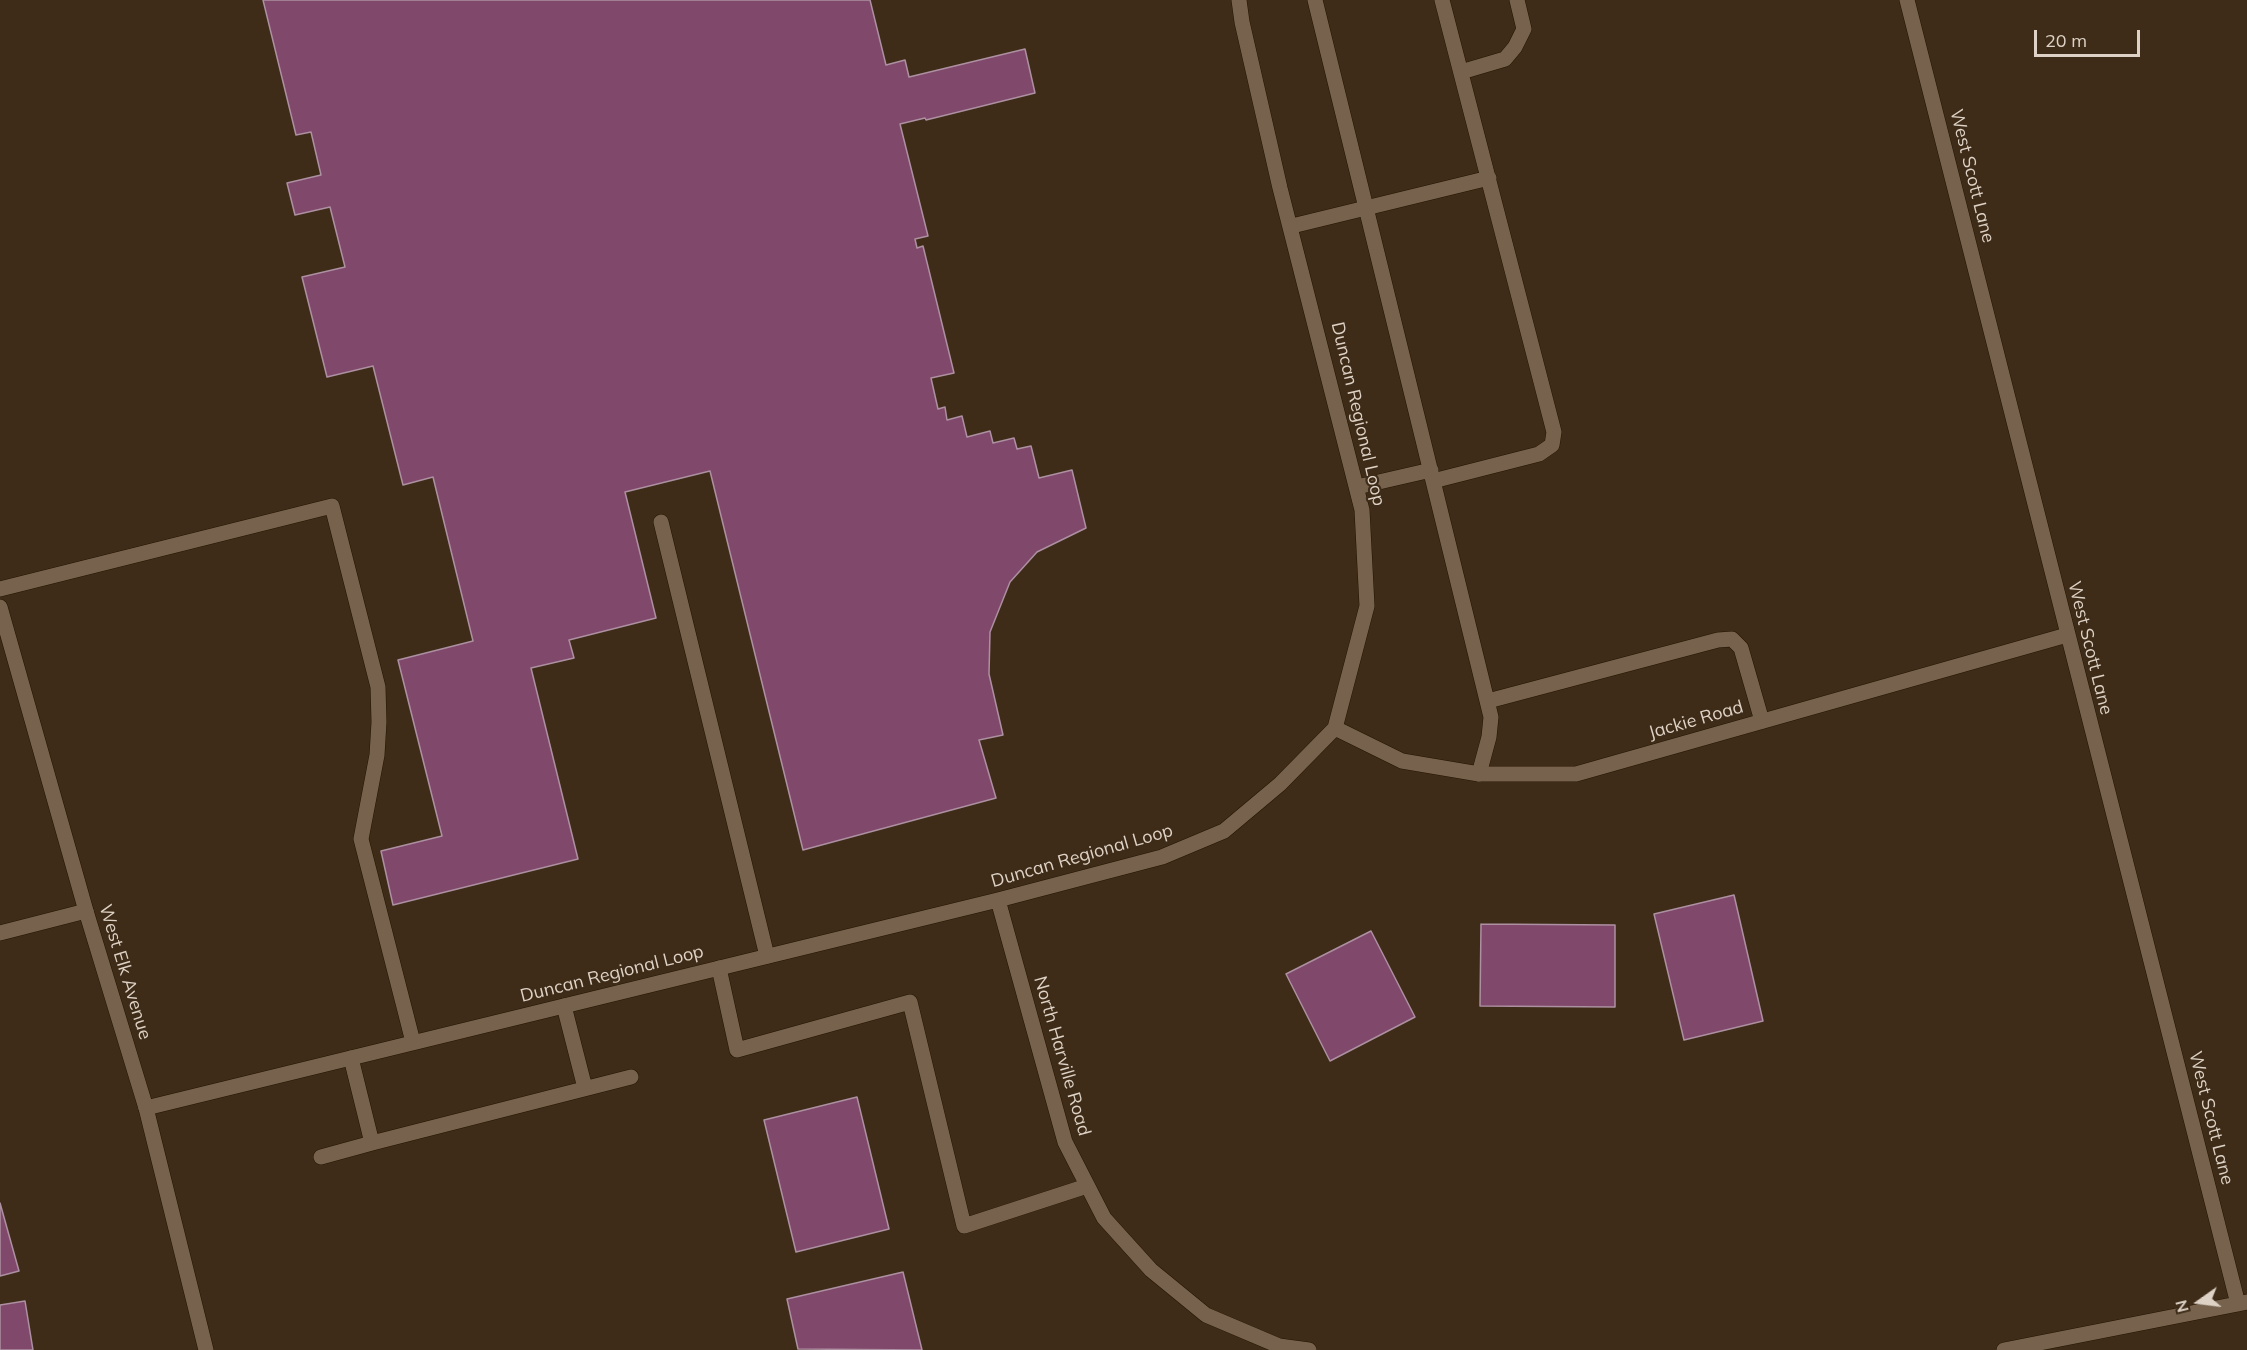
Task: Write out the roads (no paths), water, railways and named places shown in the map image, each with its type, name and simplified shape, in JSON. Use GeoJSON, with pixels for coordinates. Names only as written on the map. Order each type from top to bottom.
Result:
{"type":"FeatureCollection","features":[{"type":"Feature","properties":{"kind":"street","name":"Duncan Regional Loop"},"geometry":{"type":"LineString","coordinates":[[146,1108],[998,900],[1162,857],[1224,831],[1280,784],[1335,728],[1367,606],[1362,510],[1275,166],[1239,0]]}},
{"type":"Feature","properties":{"kind":"street"},"geometry":{"type":"LineString","coordinates":[[1315,0],[1488,701],[1491,717],[1489,737],[1479,774]]}},
{"type":"Feature","properties":{"kind":"street"},"geometry":{"type":"LineString","coordinates":[[1357,487],[1539,454],[1552,445],[1554,432],[1443,0]]}},
{"type":"Feature","properties":{"kind":"street"},"geometry":{"type":"LineString","coordinates":[[1461,72],[1505,59],[1515,47],[1524,28],[1517,0]]}},
{"type":"Feature","properties":{"kind":"street","name":"West Scott Lane"},"geometry":{"type":"LineString","coordinates":[[1907,0],[2067,635],[2242,1303]]}},
{"type":"Feature","properties":{"kind":"street"},"geometry":{"type":"LineString","coordinates":[[1292,226],[1489,178]]}},
{"type":"Feature","properties":{"kind":"street"},"geometry":{"type":"LineString","coordinates":[[0,589],[332,506],[378,687],[377,755],[361,839],[413,1042]]}},
{"type":"Feature","properties":{"kind":"street"},"geometry":{"type":"LineString","coordinates":[[661,522],[767,956]]}},
{"type":"Feature","properties":{"kind":"street","name":"West Elk Avenue"},"geometry":{"type":"LineString","coordinates":[[0,607],[86,911],[146,1108],[206,1350]]}},
{"type":"Feature","properties":{"kind":"street","name":"Jackie Road"},"geometry":{"type":"LineString","coordinates":[[1335,728],[1402,761],[1479,774],[1576,774],[2067,635]]}},
{"type":"Feature","properties":{"kind":"street"},"geometry":{"type":"LineString","coordinates":[[1488,701],[1718,640],[1732,639],[1741,648],[1762,721]]}},
{"type":"Feature","properties":{"kind":"street","name":"North Harville Road"},"geometry":{"type":"LineString","coordinates":[[998,900],[1065,1142],[1104,1218],[1150,1270],[1206,1315],[1279,1346],[1309,1350]]}},
{"type":"Feature","properties":{"kind":"street"},"geometry":{"type":"LineString","coordinates":[[0,933],[86,911]]}},
{"type":"Feature","properties":{"kind":"street"},"geometry":{"type":"LineString","coordinates":[[719,968],[737,1050],[910,1002],[964,1226],[1087,1186]]}},
{"type":"Feature","properties":{"kind":"street"},"geometry":{"type":"LineString","coordinates":[[564,1006],[585,1088]]}},
{"type":"Feature","properties":{"kind":"street"},"geometry":{"type":"LineString","coordinates":[[351,1058],[372,1143]]}},
{"type":"Feature","properties":{"kind":"street"},"geometry":{"type":"LineString","coordinates":[[321,1157],[631,1077]]}},
{"type":"Feature","properties":{"kind":"street"},"geometry":{"type":"LineString","coordinates":[[2004,1350],[2242,1303]]}}]}
